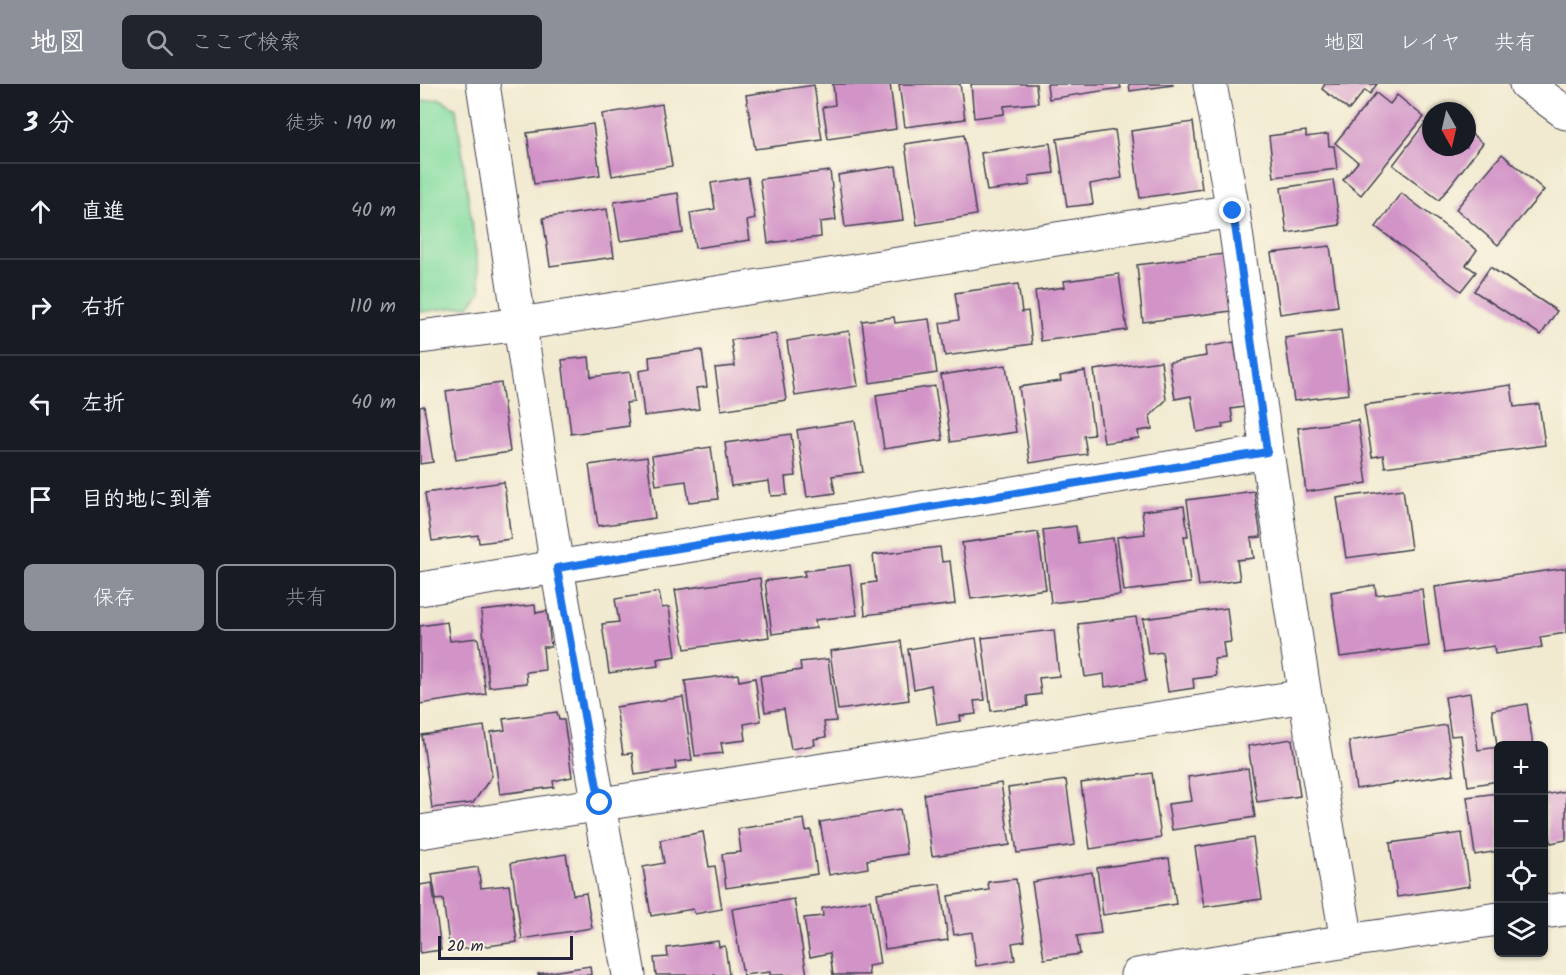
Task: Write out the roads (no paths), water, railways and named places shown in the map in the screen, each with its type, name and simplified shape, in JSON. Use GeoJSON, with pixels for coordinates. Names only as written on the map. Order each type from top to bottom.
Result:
{"type":"FeatureCollection","features":[{"type":"Feature","properties":{"kind":"street"},"geometry":{"type":"LineString","coordinates":[[483,84],[557,568],[629,975]]}},
{"type":"Feature","properties":{"kind":"street"},"geometry":{"type":"LineString","coordinates":[[1210,84],[1233,211],[1305,696],[1347,941]]}},
{"type":"Feature","properties":{"kind":"street"},"geometry":{"type":"LineString","coordinates":[[1526,84],[1566,113]]}},
{"type":"Feature","properties":{"kind":"street"},"geometry":{"type":"LineString","coordinates":[[420,337],[520,324],[1233,211]]}},
{"type":"Feature","properties":{"kind":"street"},"geometry":{"type":"LineString","coordinates":[[420,590],[1267,452]]}},
{"type":"Feature","properties":{"kind":"street"},"geometry":{"type":"LineString","coordinates":[[420,832],[1305,696]]}},
{"type":"Feature","properties":{"kind":"street"},"geometry":{"type":"LineString","coordinates":[[1548,911],[1566,909]]}},
{"type":"Feature","properties":{"kind":"street"},"geometry":{"type":"LineString","coordinates":[[1137,975],[1494,920]]}}]}
